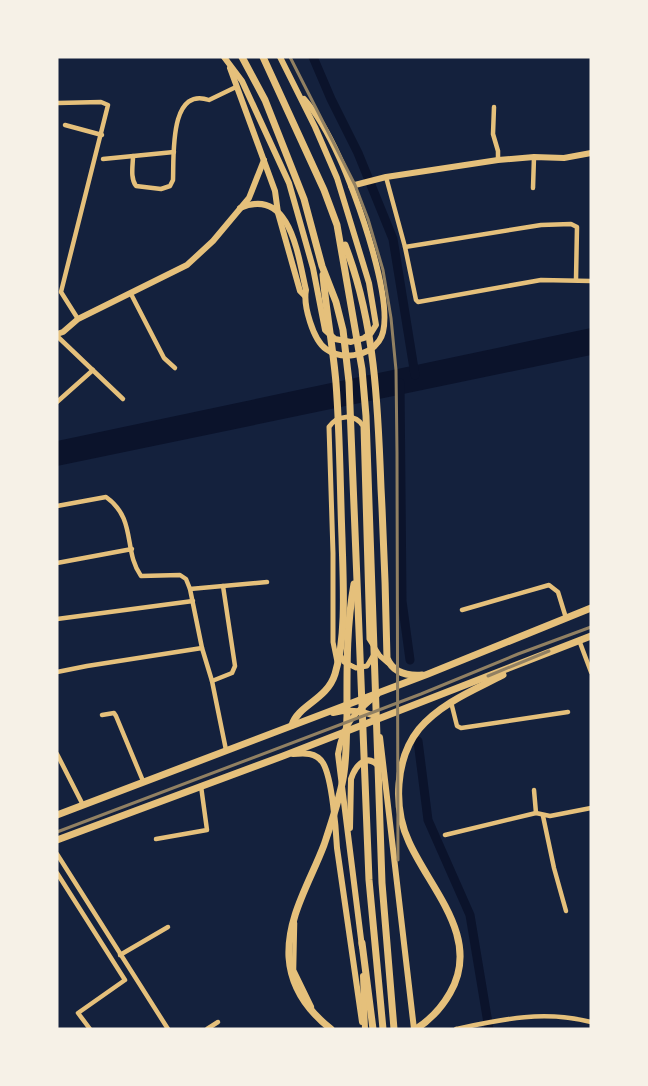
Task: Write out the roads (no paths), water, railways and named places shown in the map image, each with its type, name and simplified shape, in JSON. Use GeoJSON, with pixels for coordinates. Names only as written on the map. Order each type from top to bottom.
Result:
{"type":"FeatureCollection","features":[{"type":"Feature","properties":{"kind":"main road"},"geometry":{"type":"LineString","coordinates":[[224,57],[275,190],[278,213]]}},
{"type":"Feature","properties":{"kind":"main road"},"geometry":{"type":"LineString","coordinates":[[242,57],[265,100],[304,199],[322,266],[336,302],[343,330],[349,382],[369,880],[383,1029]]}},
{"type":"Feature","properties":{"kind":"main road"},"geometry":{"type":"LineString","coordinates":[[263,57],[301,139],[356,273],[374,367],[379,421],[387,658],[395,670],[409,675],[428,674]]}},
{"type":"Feature","properties":{"kind":"main road"},"geometry":{"type":"LineString","coordinates":[[228,65],[246,88],[289,183],[311,259],[325,330],[335,339],[356,341],[368,335],[376,325],[369,283],[337,178],[280,57]]}},
{"type":"Feature","properties":{"kind":"main road"},"geometry":{"type":"LineString","coordinates":[[240,208],[263,204],[285,218],[291,231],[306,290],[304,296],[312,330],[324,348],[338,354],[354,356],[371,349],[380,341],[385,330],[384,299],[369,239],[338,155],[315,112],[299,94]]}},
{"type":"Feature","properties":{"kind":"main road"},"geometry":{"type":"LineString","coordinates":[[351,186],[377,178],[498,160],[534,157],[564,158],[591,153]]}},
{"type":"Feature","properties":{"kind":"main road"},"geometry":{"type":"LineString","coordinates":[[57,335],[78,319],[187,265],[213,241],[249,198],[264,160]]}},
{"type":"Feature","properties":{"kind":"main road"},"geometry":{"type":"LineString","coordinates":[[337,225],[362,369],[366,416],[382,883],[394,1029]]}},
{"type":"Feature","properties":{"kind":"main road"},"geometry":{"type":"LineString","coordinates":[[292,724],[297,715],[327,690],[338,664],[339,649],[343,587],[336,383],[322,266]]}},
{"type":"Feature","properties":{"kind":"main road"},"geometry":{"type":"LineString","coordinates":[[329,1029],[305,1004],[296,988],[290,967],[289,943],[292,923],[324,845],[343,778],[349,629],[357,570]]}},
{"type":"Feature","properties":{"kind":"main road"},"geometry":{"type":"LineString","coordinates":[[57,815],[292,724],[382,692],[591,608]]}},
{"type":"Feature","properties":{"kind":"main road"},"geometry":{"type":"LineString","coordinates":[[57,840],[283,756],[591,636]]}},
{"type":"Feature","properties":{"kind":"main road"},"geometry":{"type":"LineString","coordinates":[[378,719],[393,861],[415,1029],[434,1015],[453,987],[459,969],[459,940],[455,924],[408,842],[403,824],[399,781],[403,758],[409,744],[421,727],[451,702],[549,653]]}},
{"type":"Feature","properties":{"kind":"main road"},"geometry":{"type":"LineString","coordinates":[[373,1029],[338,754],[348,722],[382,692]]}},
{"type":"Feature","properties":{"kind":"main road"},"geometry":{"type":"LineString","coordinates":[[292,724],[336,712],[358,711],[378,719]]}},
{"type":"Feature","properties":{"kind":"main road"},"geometry":{"type":"LineString","coordinates":[[283,756],[309,753],[323,763],[326,771],[364,1029]]}},
{"type":"Feature","properties":{"kind":"main road"},"geometry":{"type":"LineString","coordinates":[[350,850],[353,772],[362,761],[369,760],[376,763],[384,779]]}},
{"type":"Feature","properties":{"kind":"main road"},"geometry":{"type":"LineString","coordinates":[[362,943],[364,1029]]}},
{"type":"Feature","properties":{"kind":"street"},"geometry":{"type":"LineString","coordinates":[[133,156],[134,183],[139,187],[167,189],[172,184],[177,121],[187,102],[201,97],[209,100],[236,87]]}},
{"type":"Feature","properties":{"kind":"street"},"geometry":{"type":"LineString","coordinates":[[58,103],[107,103],[102,135],[62,292],[78,319]]}},
{"type":"Feature","properties":{"kind":"street"},"geometry":{"type":"LineString","coordinates":[[494,107],[493,134],[498,160]]}},
{"type":"Feature","properties":{"kind":"street"},"geometry":{"type":"LineString","coordinates":[[65,126],[102,135]]}},
{"type":"Feature","properties":{"kind":"street"},"geometry":{"type":"LineString","coordinates":[[103,159],[174,152]]}},
{"type":"Feature","properties":{"kind":"street"},"geometry":{"type":"LineString","coordinates":[[533,188],[534,157]]}},
{"type":"Feature","properties":{"kind":"street"},"geometry":{"type":"LineString","coordinates":[[386,177],[418,302],[541,280],[591,281]]}},
{"type":"Feature","properties":{"kind":"street"},"geometry":{"type":"LineString","coordinates":[[405,247],[541,225],[571,224],[577,227],[578,235],[576,280]]}},
{"type":"Feature","properties":{"kind":"street"},"geometry":{"type":"LineString","coordinates":[[131,294],[164,358],[176,368]]}},
{"type":"Feature","properties":{"kind":"street"},"geometry":{"type":"LineString","coordinates":[[57,335],[123,399]]}},
{"type":"Feature","properties":{"kind":"street"},"geometry":{"type":"LineString","coordinates":[[57,402],[93,370]]}},
{"type":"Feature","properties":{"kind":"street"},"geometry":{"type":"LineString","coordinates":[[338,664],[333,642],[329,427],[336,420],[349,417],[359,420],[363,426],[370,643],[373,656],[367,666],[362,668],[349,666],[341,657],[339,649]]}},
{"type":"Feature","properties":{"kind":"street"},"geometry":{"type":"LineString","coordinates":[[57,506],[106,497],[120,509],[136,568],[141,576],[183,576],[193,601],[226,750]]}},
{"type":"Feature","properties":{"kind":"street"},"geometry":{"type":"LineString","coordinates":[[57,562],[132,549]]}},
{"type":"Feature","properties":{"kind":"street"},"geometry":{"type":"LineString","coordinates":[[190,589],[267,582]]}},
{"type":"Feature","properties":{"kind":"street"},"geometry":{"type":"LineString","coordinates":[[462,610],[549,585],[558,592],[566,618]]}},
{"type":"Feature","properties":{"kind":"street"},"geometry":{"type":"LineString","coordinates":[[212,681],[232,673],[236,666],[223,586]]}},
{"type":"Feature","properties":{"kind":"street"},"geometry":{"type":"LineString","coordinates":[[57,619],[193,601]]}},
{"type":"Feature","properties":{"kind":"street"},"geometry":{"type":"LineString","coordinates":[[579,640],[591,672]]}},
{"type":"Feature","properties":{"kind":"street"},"geometry":{"type":"LineString","coordinates":[[370,643],[390,664]]}},
{"type":"Feature","properties":{"kind":"street"},"geometry":{"type":"LineString","coordinates":[[57,672],[202,648]]}},
{"type":"Feature","properties":{"kind":"street"},"geometry":{"type":"LineString","coordinates":[[451,702],[458,728],[568,712]]}},
{"type":"Feature","properties":{"kind":"street"},"geometry":{"type":"LineString","coordinates":[[102,715],[114,713],[116,716],[143,781]]}},
{"type":"Feature","properties":{"kind":"street"},"geometry":{"type":"LineString","coordinates":[[57,754],[83,805]]}},
{"type":"Feature","properties":{"kind":"street"},"geometry":{"type":"LineString","coordinates":[[156,839],[208,832],[201,786]]}},
{"type":"Feature","properties":{"kind":"street"},"geometry":{"type":"LineString","coordinates":[[534,790],[536,813]]}},
{"type":"Feature","properties":{"kind":"street"},"geometry":{"type":"LineString","coordinates":[[445,835],[536,813],[543,816],[591,808]]}},
{"type":"Feature","properties":{"kind":"street"},"geometry":{"type":"LineString","coordinates":[[543,816],[566,911]]}},
{"type":"Feature","properties":{"kind":"street"},"geometry":{"type":"LineString","coordinates":[[57,854],[168,1029]]}},
{"type":"Feature","properties":{"kind":"street"},"geometry":{"type":"LineString","coordinates":[[57,873],[125,980],[78,1012],[90,1029]]}},
{"type":"Feature","properties":{"kind":"street"},"geometry":{"type":"LineString","coordinates":[[308,873],[295,923],[294,970],[313,1009],[329,1029]]}},
{"type":"Feature","properties":{"kind":"street"},"geometry":{"type":"LineString","coordinates":[[120,955],[168,927]]}},
{"type":"Feature","properties":{"kind":"street"},"geometry":{"type":"LineString","coordinates":[[456,1029],[543,1015],[563,1016],[591,1022]]}},
{"type":"Feature","properties":{"kind":"street"},"geometry":{"type":"LineString","coordinates":[[497,1021],[501,1029]]}},
{"type":"Feature","properties":{"kind":"street"},"geometry":{"type":"LineString","coordinates":[[207,1029],[218,1022]]}},
{"type":"Feature","properties":{"kind":"water"},"geometry":{"type":"Polygon","coordinates":[[[591,328],[591,355],[57,466],[57,441],[591,328]]]}},
{"type":"Feature","properties":{"kind":"waterway"},"geometry":{"type":"LineString","coordinates":[[313,57],[358,153],[393,239],[415,375]]}},
{"type":"Feature","properties":{"kind":"waterway"},"geometry":{"type":"LineString","coordinates":[[400,383],[402,601],[410,660]]}},
{"type":"Feature","properties":{"kind":"waterway"},"geometry":{"type":"LineString","coordinates":[[418,741],[428,820],[470,915],[489,1029]]}},
{"type":"Feature","properties":{"kind":"railway"},"geometry":{"type":"LineString","coordinates":[[290,57],[355,185],[383,270],[391,318],[396,370],[398,860]]}},
{"type":"Feature","properties":{"kind":"railway"},"geometry":{"type":"LineString","coordinates":[[57,832],[591,627]]}},
{"type":"Feature","properties":{"kind":"railway"},"geometry":{"type":"LineString","coordinates":[[488,676],[549,651]]}}]}
